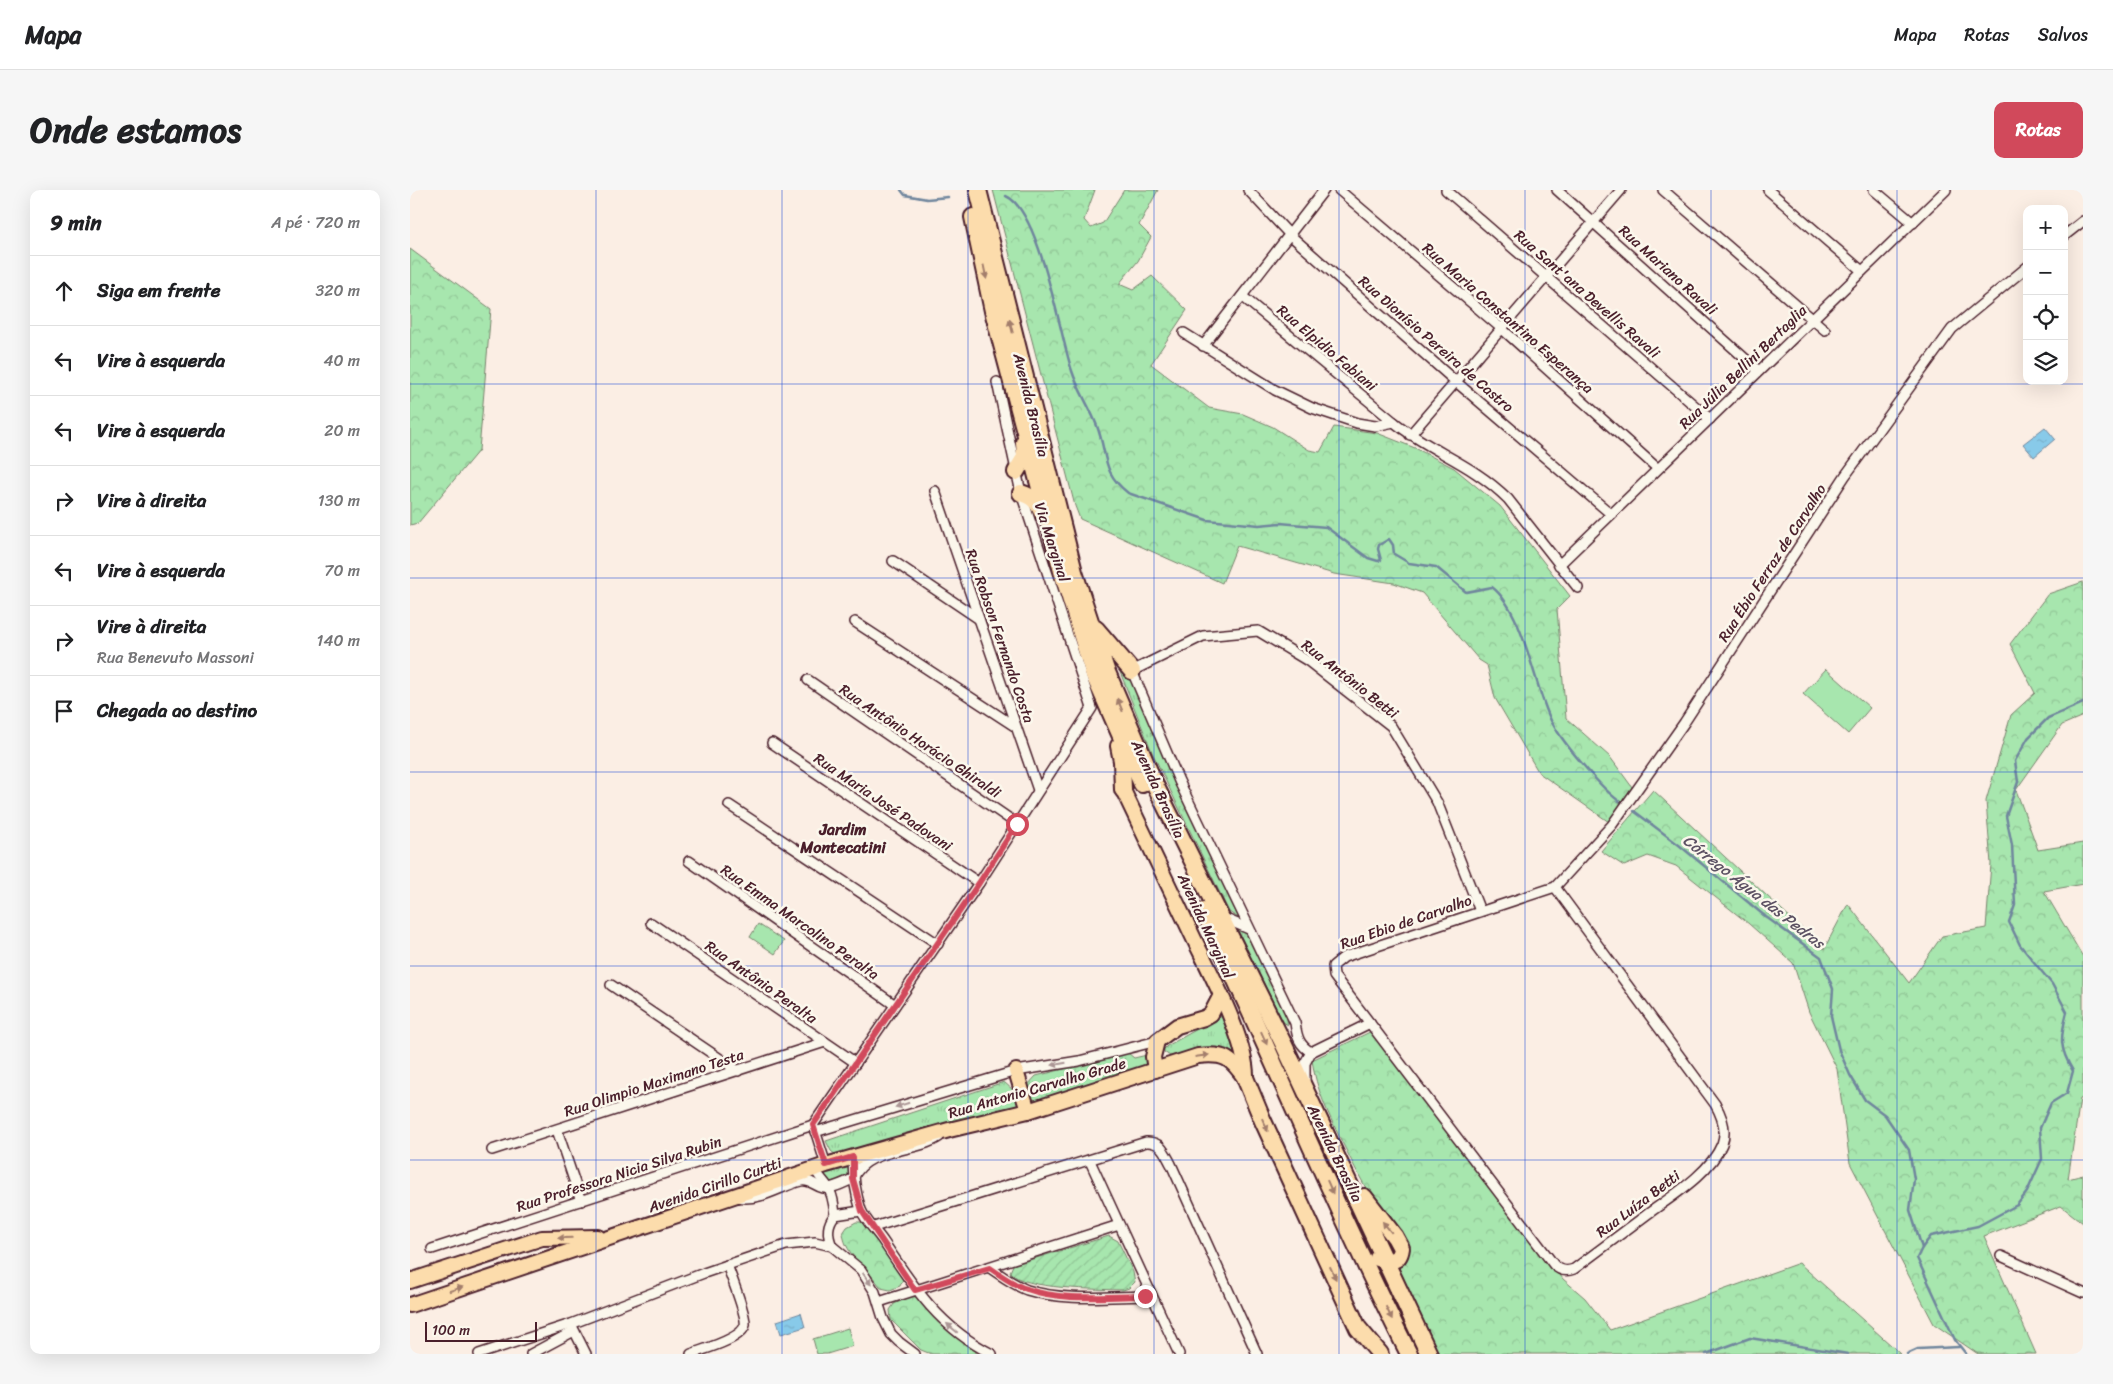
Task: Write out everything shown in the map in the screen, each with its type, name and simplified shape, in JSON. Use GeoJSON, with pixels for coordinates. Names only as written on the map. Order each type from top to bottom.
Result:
{"type":"FeatureCollection","features":[{"type":"Feature","properties":{"kind":"highway","name":"Avenida Brasília"},"geometry":{"type":"LineString","coordinates":[[967,190],[993,310],[1021,412],[1050,530],[1094,674],[1144,789],[1253,1013],[1346,1221],[1409,1354]]}},
{"type":"Feature","properties":{"kind":"highway","name":"Avenida Brasília"},"geometry":{"type":"LineString","coordinates":[[978,190],[1062,526],[1106,670],[1147,768],[1334,1149],[1360,1192],[1399,1243],[1401,1248],[1399,1257],[1394,1261],[1387,1262]]}},
{"type":"Feature","properties":{"kind":"highway"},"geometry":{"type":"LineString","coordinates":[[1016,472],[1025,457],[1021,412]]}},
{"type":"Feature","properties":{"kind":"highway"},"geometry":{"type":"LineString","coordinates":[[1021,494],[1032,496],[1038,502],[1050,530]]}},
{"type":"Feature","properties":{"kind":"highway"},"geometry":{"type":"LineString","coordinates":[[1091,624],[1132,671]]}},
{"type":"Feature","properties":{"kind":"highway"},"geometry":{"type":"LineString","coordinates":[[1113,720],[1122,761],[1123,790]]}},
{"type":"Feature","properties":{"kind":"highway"},"geometry":{"type":"LineString","coordinates":[[1246,1080],[1358,1328],[1380,1354]]}},
{"type":"Feature","properties":{"kind":"highway"},"geometry":{"type":"LineString","coordinates":[[1346,1221],[1372,1252],[1378,1258],[1387,1262],[1430,1354]]}},
{"type":"Feature","properties":{"kind":"main road","name":"Avenida Marginal"},"geometry":{"type":"LineString","coordinates":[[1123,790],[1221,995],[1243,1052],[1246,1080]]}},
{"type":"Feature","properties":{"kind":"main road"},"geometry":{"type":"LineString","coordinates":[[1155,1070],[1153,1057],[1157,1041],[1177,1026],[1211,1014],[1221,995]]}},
{"type":"Feature","properties":{"kind":"main road","name":"Rua Antonio Carvalho Grade"},"geometry":{"type":"LineString","coordinates":[[821,1167],[949,1130],[1028,1111],[1198,1056],[1216,1054],[1228,1058],[1236,1065],[1246,1080]]}},
{"type":"Feature","properties":{"kind":"main road"},"geometry":{"type":"LineString","coordinates":[[1016,1071],[1028,1111]]}},
{"type":"Feature","properties":{"kind":"main road","name":"Avenida Cirillo Curtti"},"geometry":{"type":"LineString","coordinates":[[410,1305],[821,1167]]}},
{"type":"Feature","properties":{"kind":"main road","name":"Avenida Cirillo Curtti"},"geometry":{"type":"LineString","coordinates":[[410,1281],[542,1238],[614,1237]]}},
{"type":"Feature","properties":{"kind":"street","name":"Rua Dionísio Pereira de Castro"},"geometry":{"type":"LineString","coordinates":[[1248,190],[1290,235],[1455,381],[1611,514]]}},
{"type":"Feature","properties":{"kind":"street"},"geometry":{"type":"LineString","coordinates":[[1203,346],[1324,190]]}},
{"type":"Feature","properties":{"kind":"street","name":"Rua Maria Constantino Esperança"},"geometry":{"type":"LineString","coordinates":[[1339,190],[1501,328],[1657,468]]}},
{"type":"Feature","properties":{"kind":"street","name":"Rua Sant'ana Devellis Ravali"},"geometry":{"type":"LineString","coordinates":[[1446,190],[1710,419]]}},
{"type":"Feature","properties":{"kind":"street","name":"Rua Mariano Ravali"},"geometry":{"type":"LineString","coordinates":[[1557,190],[1759,371]]}},
{"type":"Feature","properties":{"kind":"street"},"geometry":{"type":"LineString","coordinates":[[1410,435],[1621,190]]}},
{"type":"Feature","properties":{"kind":"street"},"geometry":{"type":"LineString","coordinates":[[1662,190],[1826,330]]}},
{"type":"Feature","properties":{"kind":"street"},"geometry":{"type":"LineString","coordinates":[[1768,190],[1862,271]]}},
{"type":"Feature","properties":{"kind":"street"},"geometry":{"type":"LineString","coordinates":[[1874,190],[1912,223]]}},
{"type":"Feature","properties":{"kind":"street","name":"Rua Júlia Bellini Bertaglia"},"geometry":{"type":"LineString","coordinates":[[1559,565],[1946,190]]}},
{"type":"Feature","properties":{"kind":"street"},"geometry":{"type":"LineString","coordinates":[[2068,233],[2083,221]]}},
{"type":"Feature","properties":{"kind":"street","name":"Rua Ébio Ferraz de Carvalho"},"geometry":{"type":"LineString","coordinates":[[1555,886],[1612,825],[1684,723],[1845,476],[1952,329],[2023,270]]}},
{"type":"Feature","properties":{"kind":"street","name":"Rua Elpidio Fabiani"},"geometry":{"type":"LineString","coordinates":[[1242,296],[1410,435],[1466,465],[1494,486],[1512,504],[1578,588]]}},
{"type":"Feature","properties":{"kind":"street"},"geometry":{"type":"LineString","coordinates":[[1184,333],[1275,390],[1312,408],[1357,423],[1375,426],[1394,422]]}},
{"type":"Feature","properties":{"kind":"street","name":"Via Marginal"},"geometry":{"type":"LineString","coordinates":[[997,382],[1021,494],[1092,708],[1038,790]]}},
{"type":"Feature","properties":{"kind":"street","name":"Rua Robson Fernando Costa"},"geometry":{"type":"LineString","coordinates":[[935,491],[1038,790]]}},
{"type":"Feature","properties":{"kind":"street"},"geometry":{"type":"LineString","coordinates":[[893,561],[979,619]]}},
{"type":"Feature","properties":{"kind":"street"},"geometry":{"type":"LineString","coordinates":[[855,622],[1016,727]]}},
{"type":"Feature","properties":{"kind":"street","name":"Rua Antônio Betti"},"geometry":{"type":"LineString","coordinates":[[1132,671],[1203,636],[1258,631],[1308,661],[1392,726],[1437,802],[1480,911]]}},
{"type":"Feature","properties":{"kind":"street"},"geometry":{"type":"LineString","coordinates":[[1132,671],[1179,781],[1295,1023],[1298,1041],[1312,1052]]}},
{"type":"Feature","properties":{"kind":"street","name":"Rua Antônio Horácio Ghiraldi"},"geometry":{"type":"LineString","coordinates":[[808,680],[1017,824]]}},
{"type":"Feature","properties":{"kind":"street","name":"Rua Maria José Padovani"},"geometry":{"type":"LineString","coordinates":[[772,743],[979,883]]}},
{"type":"Feature","properties":{"kind":"street"},"geometry":{"type":"LineString","coordinates":[[835,1215],[829,1187],[819,1177],[821,1167],[814,1129],[856,1063],[979,883],[1038,790]]}},
{"type":"Feature","properties":{"kind":"street"},"geometry":{"type":"LineString","coordinates":[[728,805],[938,944]]}},
{"type":"Feature","properties":{"kind":"street","name":"Rua Emma Marcolino Peralta"},"geometry":{"type":"LineString","coordinates":[[690,861],[895,1006]]}},
{"type":"Feature","properties":{"kind":"street","name":"Rua Ebio de Carvalho"},"geometry":{"type":"LineString","coordinates":[[1370,1023],[1334,976],[1333,966],[1338,960],[1555,886]]}},
{"type":"Feature","properties":{"kind":"street","name":"Rua Luíza Betti"},"geometry":{"type":"LineString","coordinates":[[1370,1023],[1554,1265],[1563,1271],[1574,1269],[1684,1187],[1707,1167],[1716,1156],[1723,1142],[1724,1128],[1721,1114],[1715,1104],[1555,886]]}},
{"type":"Feature","properties":{"kind":"street"},"geometry":{"type":"LineString","coordinates":[[1219,916],[1249,929]]}},
{"type":"Feature","properties":{"kind":"street","name":"Rua Antônio Peralta"},"geometry":{"type":"LineString","coordinates":[[651,922],[856,1063]]}},
{"type":"Feature","properties":{"kind":"street"},"geometry":{"type":"LineString","coordinates":[[611,986],[738,1070]]}},
{"type":"Feature","properties":{"kind":"street"},"geometry":{"type":"LineString","coordinates":[[1284,1045],[1295,1023]]}},
{"type":"Feature","properties":{"kind":"street"},"geometry":{"type":"LineString","coordinates":[[1305,1090],[1305,1066],[1312,1052],[1370,1023]]}},
{"type":"Feature","properties":{"kind":"street","name":"Rua Professora Nicia Silva Rubin"},"geometry":{"type":"LineString","coordinates":[[432,1249],[814,1129],[1016,1071],[1079,1061],[1157,1041]]}},
{"type":"Feature","properties":{"kind":"street","name":"Rua Olimpio Maximano Testa"},"geometry":{"type":"LineString","coordinates":[[492,1150],[825,1042]]}},
{"type":"Feature","properties":{"kind":"street"},"geometry":{"type":"LineString","coordinates":[[557,1130],[581,1201]]}},
{"type":"Feature","properties":{"kind":"street"},"geometry":{"type":"LineString","coordinates":[[732,1196],[751,1198],[803,1181],[813,1182],[823,1188],[829,1187],[853,1179],[858,1168],[868,1160],[926,1144],[949,1130]]}},
{"type":"Feature","properties":{"kind":"street"},"geometry":{"type":"LineString","coordinates":[[874,1227],[1146,1142],[1155,1143],[1161,1147],[1257,1354]]}},
{"type":"Feature","properties":{"kind":"street"},"geometry":{"type":"LineString","coordinates":[[853,1157],[853,1179],[862,1211],[915,1290],[945,1323],[982,1351],[992,1354]]}},
{"type":"Feature","properties":{"kind":"street"},"geometry":{"type":"LineString","coordinates":[[1090,1161],[1179,1354]]}},
{"type":"Feature","properties":{"kind":"street"},"geometry":{"type":"LineString","coordinates":[[832,1246],[828,1232],[831,1219],[835,1215],[862,1211]]}},
{"type":"Feature","properties":{"kind":"street"},"geometry":{"type":"LineString","coordinates":[[879,1302],[990,1268],[1119,1225]]}},
{"type":"Feature","properties":{"kind":"street"},"geometry":{"type":"LineString","coordinates":[[479,1354],[572,1327],[727,1265],[796,1243],[815,1242],[832,1246],[861,1270],[871,1285],[879,1302],[883,1318],[892,1334],[915,1354]]}},
{"type":"Feature","properties":{"kind":"street"},"geometry":{"type":"LineString","coordinates":[[2001,1256],[2083,1293]]}},
{"type":"Feature","properties":{"kind":"street"},"geometry":{"type":"LineString","coordinates":[[691,1354],[733,1338],[741,1332],[745,1325],[727,1265]]}},
{"type":"Feature","properties":{"kind":"street"},"geometry":{"type":"LineString","coordinates":[[990,1268],[1019,1286],[1043,1294],[1152,1296]]}},
{"type":"Feature","properties":{"kind":"street"},"geometry":{"type":"LineString","coordinates":[[531,1354],[572,1327]]}},
{"type":"Feature","properties":{"kind":"street"},"geometry":{"type":"LineString","coordinates":[[572,1327],[586,1354]]}},
{"type":"Feature","properties":{"kind":"green space"},"geometry":{"type":"Polygon","coordinates":[[[993,190],[1095,190],[1084,220],[1091,228],[1103,223],[1124,190],[1158,190],[1139,225],[1151,237],[1138,261],[1119,284],[1133,290],[1152,276],[1187,310],[1151,364],[1209,408],[1243,414],[1273,427],[1309,450],[1320,452],[1334,427],[1377,433],[1415,448],[1454,468],[1500,506],[1570,596],[1557,609],[1566,718],[1610,757],[1632,787],[1609,822],[1539,773],[1495,698],[1487,665],[1479,660],[1422,593],[1394,583],[1334,574],[1237,546],[1222,583],[1080,519],[1075,506],[993,190]]]}},
{"type":"Feature","properties":{"kind":"green space"},"geometry":{"type":"Polygon","coordinates":[[[410,249],[491,309],[479,450],[418,523],[410,525],[410,249]]]}},
{"type":"Feature","properties":{"kind":"green space"},"geometry":{"type":"Polygon","coordinates":[[[2083,582],[2083,716],[2062,725],[2016,790],[2038,850],[2083,843],[2083,884],[2044,891],[2083,957],[2083,1098],[2080,1099],[2068,1179],[2083,1175],[2083,1223],[2061,1206],[1984,1236],[2036,1354],[1978,1354],[1934,1324],[1850,1163],[1837,1069],[1809,1012],[1793,963],[1749,924],[1676,866],[1648,856],[1624,866],[1601,851],[1653,790],[1824,949],[1848,904],[1909,983],[1942,936],[1986,928],[1991,864],[1986,801],[2011,715],[2035,693],[2010,644],[2048,594],[2083,582]]]}},
{"type":"Feature","properties":{"kind":"green space"},"geometry":{"type":"Polygon","coordinates":[[[1118,667],[1126,672],[1134,686],[1190,813],[1240,919],[1229,912],[1152,752],[1118,667]]]}},
{"type":"Feature","properties":{"kind":"green space"},"geometry":{"type":"Polygon","coordinates":[[[1826,669],[1870,708],[1848,734],[1803,694],[1826,669]]]}},
{"type":"Feature","properties":{"kind":"green space"},"geometry":{"type":"Polygon","coordinates":[[[758,924],[784,941],[775,954],[750,937],[758,924]]]}},
{"type":"Feature","properties":{"kind":"green space"},"geometry":{"type":"Polygon","coordinates":[[[1239,928],[1247,934],[1287,1015],[1288,1025],[1283,1022],[1237,929],[1239,928]]]}},
{"type":"Feature","properties":{"kind":"green space"},"geometry":{"type":"Polygon","coordinates":[[[1225,1016],[1238,1055],[1229,1051],[1212,1048],[1170,1056],[1164,1052],[1167,1046],[1219,1017],[1225,1016]]]}},
{"type":"Feature","properties":{"kind":"green space"},"geometry":{"type":"Polygon","coordinates":[[[1374,1030],[1563,1279],[1585,1298],[1610,1330],[1799,1263],[1901,1354],[1435,1354],[1398,1270],[1404,1256],[1342,1142],[1324,1102],[1314,1071],[1312,1060],[1374,1030]]]}},
{"type":"Feature","properties":{"kind":"green space"},"geometry":{"type":"Polygon","coordinates":[[[1128,1053],[1134,1058],[1147,1055],[1148,1065],[1043,1101],[1031,1099],[1026,1087],[1036,1076],[1128,1053]]]}},
{"type":"Feature","properties":{"kind":"green space"},"geometry":{"type":"Polygon","coordinates":[[[1004,1082],[1014,1091],[1019,1106],[837,1156],[831,1151],[826,1141],[1004,1082]]]}},
{"type":"Feature","properties":{"kind":"green space"},"geometry":{"type":"Polygon","coordinates":[[[849,1164],[850,1170],[845,1179],[830,1182],[822,1174],[823,1172],[849,1164]]]}},
{"type":"Feature","properties":{"kind":"green space"},"geometry":{"type":"Polygon","coordinates":[[[856,1222],[861,1222],[866,1226],[900,1273],[903,1279],[900,1286],[890,1290],[881,1288],[848,1249],[843,1233],[847,1227],[856,1222]]]}},
{"type":"Feature","properties":{"kind":"green space"},"geometry":{"type":"Polygon","coordinates":[[[1109,1236],[1118,1241],[1133,1272],[1135,1282],[1129,1288],[1123,1290],[1045,1285],[1017,1278],[1010,1272],[1013,1265],[1109,1236]]]}},
{"type":"Feature","properties":{"kind":"green space"},"geometry":{"type":"Polygon","coordinates":[[[912,1296],[924,1304],[947,1329],[971,1345],[977,1354],[931,1354],[921,1350],[891,1320],[890,1310],[894,1304],[912,1296]]]}},
{"type":"Feature","properties":{"kind":"green space"},"geometry":{"type":"Polygon","coordinates":[[[848,1328],[853,1346],[827,1354],[817,1354],[813,1339],[848,1328]]]}},
{"type":"Feature","properties":{"kind":"water"},"geometry":{"type":"Polygon","coordinates":[[[2045,427],[2055,439],[2034,457],[2023,444],[2045,427]]]}},
{"type":"Feature","properties":{"kind":"water"},"geometry":{"type":"Polygon","coordinates":[[[801,1313],[805,1327],[781,1334],[777,1321],[801,1313]]]}},
{"type":"Feature","properties":{"kind":"waterway","name":"Córrego Água das Pedras"},"geometry":{"type":"LineString","coordinates":[[901,190],[905,195],[927,199],[948,197]]}},
{"type":"Feature","properties":{"kind":"waterway","name":"Córrego Água das Pedras"},"geometry":{"type":"LineString","coordinates":[[1006,196],[1018,206],[1029,224],[1039,248],[1072,371],[1097,426],[1109,470],[1119,485],[1128,493],[1207,520],[1259,525],[1280,523],[1326,527],[1368,558],[1378,561],[1381,560],[1378,549],[1379,545],[1389,539],[1393,545],[1394,554],[1409,563],[1436,567],[1466,592],[1492,587],[1503,598],[1512,612],[1526,647],[1543,701],[1561,737],[1604,788],[1622,803]]}},
{"type":"Feature","properties":{"kind":"waterway"},"geometry":{"type":"LineString","coordinates":[[1966,1354],[1955,1340],[1917,1258],[1931,1236],[1978,1226],[2017,1205],[2027,1192],[2042,1159],[2040,1128],[2051,1103],[2067,1093],[2073,1071],[2065,1056],[2062,1043],[2067,1012],[2052,984],[2020,945],[2009,922],[2015,905],[2012,845],[2006,816],[2018,782],[2015,761],[2028,738],[2048,718],[2083,703]]}},
{"type":"Feature","properties":{"kind":"waterway","name":"Córrego Água das Pedras"},"geometry":{"type":"LineString","coordinates":[[1634,811],[1679,845],[1766,917],[1821,957],[1833,989],[1831,1016],[1839,1050],[1850,1075],[1865,1100],[1885,1115],[1909,1150],[1914,1179],[1910,1210],[1922,1248]]}},
{"type":"Feature","properties":{"kind":"waterway"},"geometry":{"type":"LineString","coordinates":[[1706,1354],[1750,1338],[1848,1354]]}},
{"type":"Feature","properties":{"kind":"waterway"},"geometry":{"type":"LineString","coordinates":[[1907,1354],[1918,1349],[1959,1347]]}},
{"type":"Feature","properties":{"kind":"district","name":"Jardim Montecatini"},"geometry":{"type":"Point","coordinates":[843,838]}},
{"type":"Feature","properties":{"kind":"route"},"geometry":{"type":"LineString","coordinates":[[1017,824],[979,883],[813,1125],[826,1165],[853,1157],[853,1179],[863,1214],[874,1227],[915,1290],[990,1268],[1013,1283],[1043,1294],[1145,1296]]}}]}
